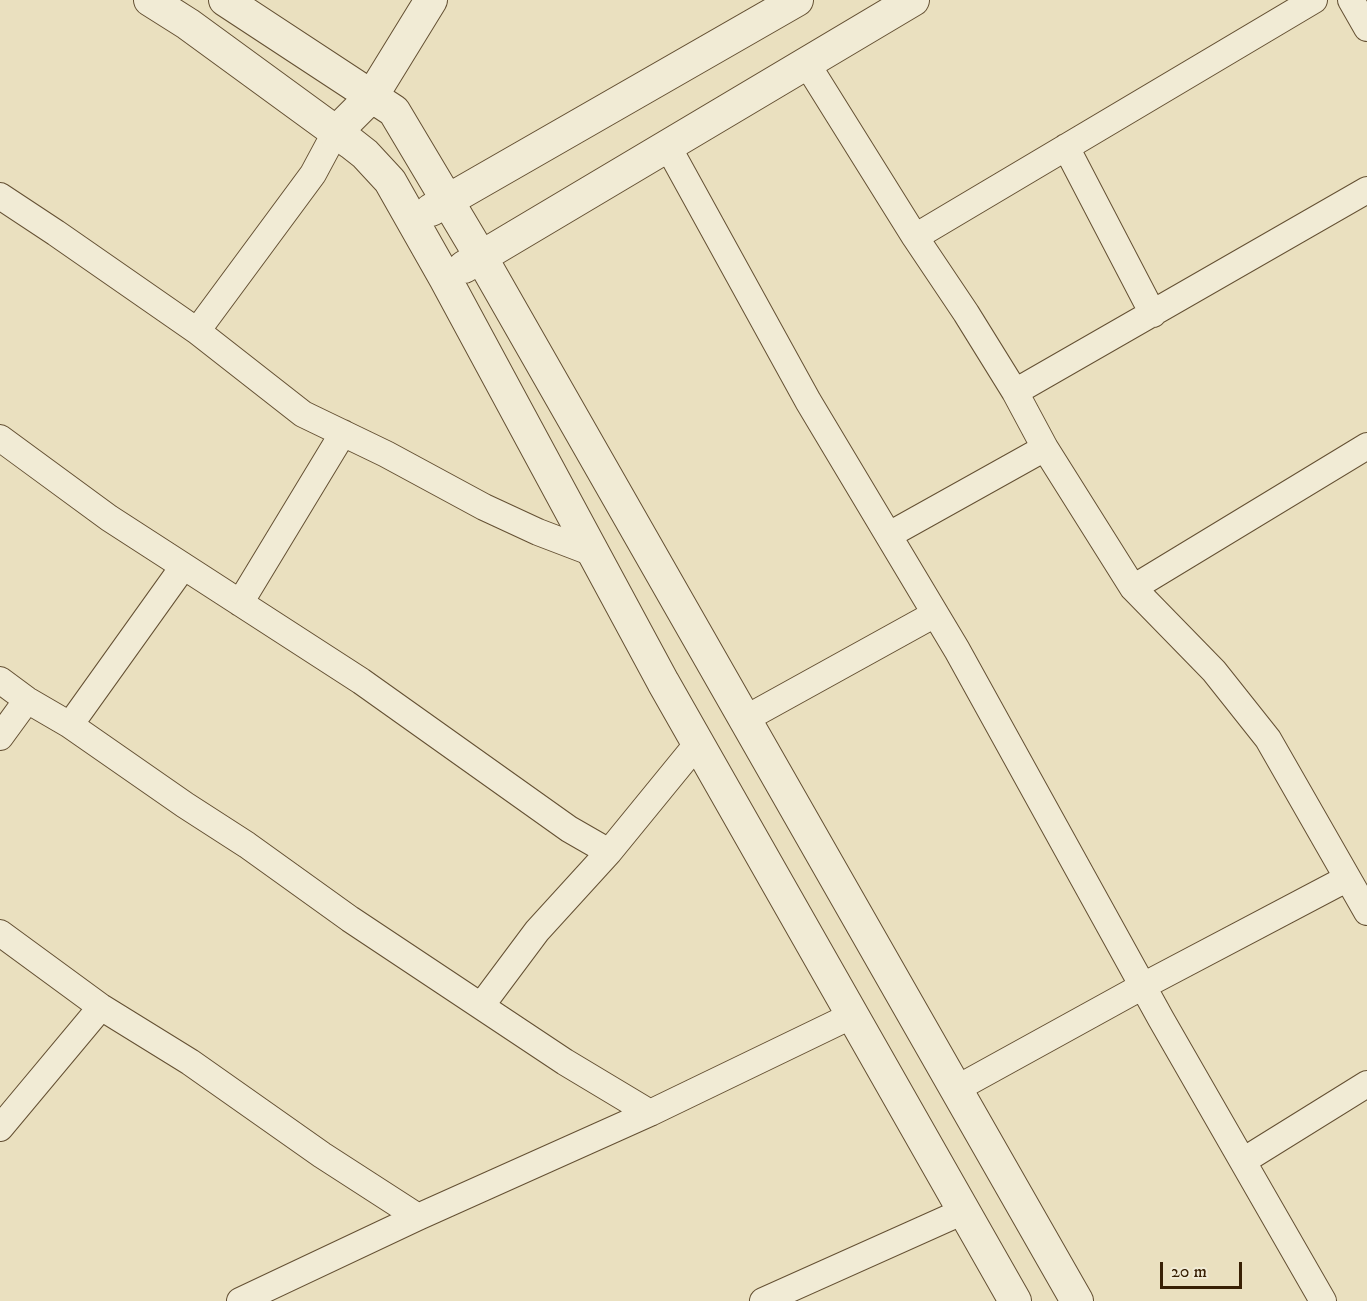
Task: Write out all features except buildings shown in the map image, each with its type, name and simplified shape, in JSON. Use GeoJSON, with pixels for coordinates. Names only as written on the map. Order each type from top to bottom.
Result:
{"type":"FeatureCollection","features":[{"type":"Feature","properties":{"kind":"street"},"geometry":{"type":"LineString","coordinates":[[150,0],[188,24],[365,154],[390,181],[698,743],[1015,1301]]}},
{"type":"Feature","properties":{"kind":"street"},"geometry":{"type":"LineString","coordinates":[[225,0],[394,111],[481,257],[1077,1301]]}},
{"type":"Feature","properties":{"kind":"street"},"geometry":{"type":"LineString","coordinates":[[197,331],[313,174],[335,133],[372,96],[430,0]]}},
{"type":"Feature","properties":{"kind":"street"},"geometry":{"type":"LineString","coordinates":[[412,221],[797,0]]}},
{"type":"Feature","properties":{"kind":"street"},"geometry":{"type":"LineString","coordinates":[[445,278],[913,0]]}},
{"type":"Feature","properties":{"kind":"street"},"geometry":{"type":"LineString","coordinates":[[915,237],[1314,0]]}},
{"type":"Feature","properties":{"kind":"street"},"geometry":{"type":"LineString","coordinates":[[1351,0],[1367,28]]}},
{"type":"Feature","properties":{"kind":"street"},"geometry":{"type":"LineString","coordinates":[[807,64],[915,237],[966,313],[1015,392],[1045,448],[1133,588],[1214,672],[1268,739],[1346,879],[1367,912]]}},
{"type":"Feature","properties":{"kind":"street"},"geometry":{"type":"LineString","coordinates":[[667,145],[808,401],[936,614],[1143,986],[1323,1301]]}},
{"type":"Feature","properties":{"kind":"street"},"geometry":{"type":"LineString","coordinates":[[1066,147],[1153,314]]}},
{"type":"Feature","properties":{"kind":"street"},"geometry":{"type":"LineString","coordinates":[[1015,392],[1367,190]]}},
{"type":"Feature","properties":{"kind":"street"},"geometry":{"type":"LineString","coordinates":[[0,196],[197,331],[303,414],[407,465],[484,507],[593,553]]}},
{"type":"Feature","properties":{"kind":"street"},"geometry":{"type":"LineString","coordinates":[[240,603],[343,433]]}},
{"type":"Feature","properties":{"kind":"street"},"geometry":{"type":"LineString","coordinates":[[0,438],[109,518],[380,694],[569,829],[609,852]]}},
{"type":"Feature","properties":{"kind":"street"},"geometry":{"type":"LineString","coordinates":[[1133,588],[1367,446]]}},
{"type":"Feature","properties":{"kind":"street"},"geometry":{"type":"LineString","coordinates":[[889,535],[1045,448]]}},
{"type":"Feature","properties":{"kind":"street"},"geometry":{"type":"LineString","coordinates":[[70,725],[183,567]]}},
{"type":"Feature","properties":{"kind":"street"},"geometry":{"type":"LineString","coordinates":[[745,719],[936,614]]}},
{"type":"Feature","properties":{"kind":"street"},"geometry":{"type":"LineString","coordinates":[[0,680],[247,845],[350,919],[565,1062],[650,1113]]}},
{"type":"Feature","properties":{"kind":"street"},"geometry":{"type":"LineString","coordinates":[[0,737],[27,700]]}},
{"type":"Feature","properties":{"kind":"street"},"geometry":{"type":"LineString","coordinates":[[481,1006],[537,931],[609,852],[698,743]]}},
{"type":"Feature","properties":{"kind":"street"},"geometry":{"type":"LineString","coordinates":[[956,1089],[1143,986],[1346,879]]}},
{"type":"Feature","properties":{"kind":"street"},"geometry":{"type":"LineString","coordinates":[[0,933],[101,1007],[190,1062],[322,1155],[418,1217]]}},
{"type":"Feature","properties":{"kind":"street"},"geometry":{"type":"LineString","coordinates":[[0,1128],[101,1007]]}},
{"type":"Feature","properties":{"kind":"street"},"geometry":{"type":"LineString","coordinates":[[249,1299],[418,1217],[650,1113],[853,1015]]}},
{"type":"Feature","properties":{"kind":"street"},"geometry":{"type":"LineString","coordinates":[[1243,1161],[1367,1084]]}},
{"type":"Feature","properties":{"kind":"street"},"geometry":{"type":"LineString","coordinates":[[763,1301],[964,1211]]}}]}
